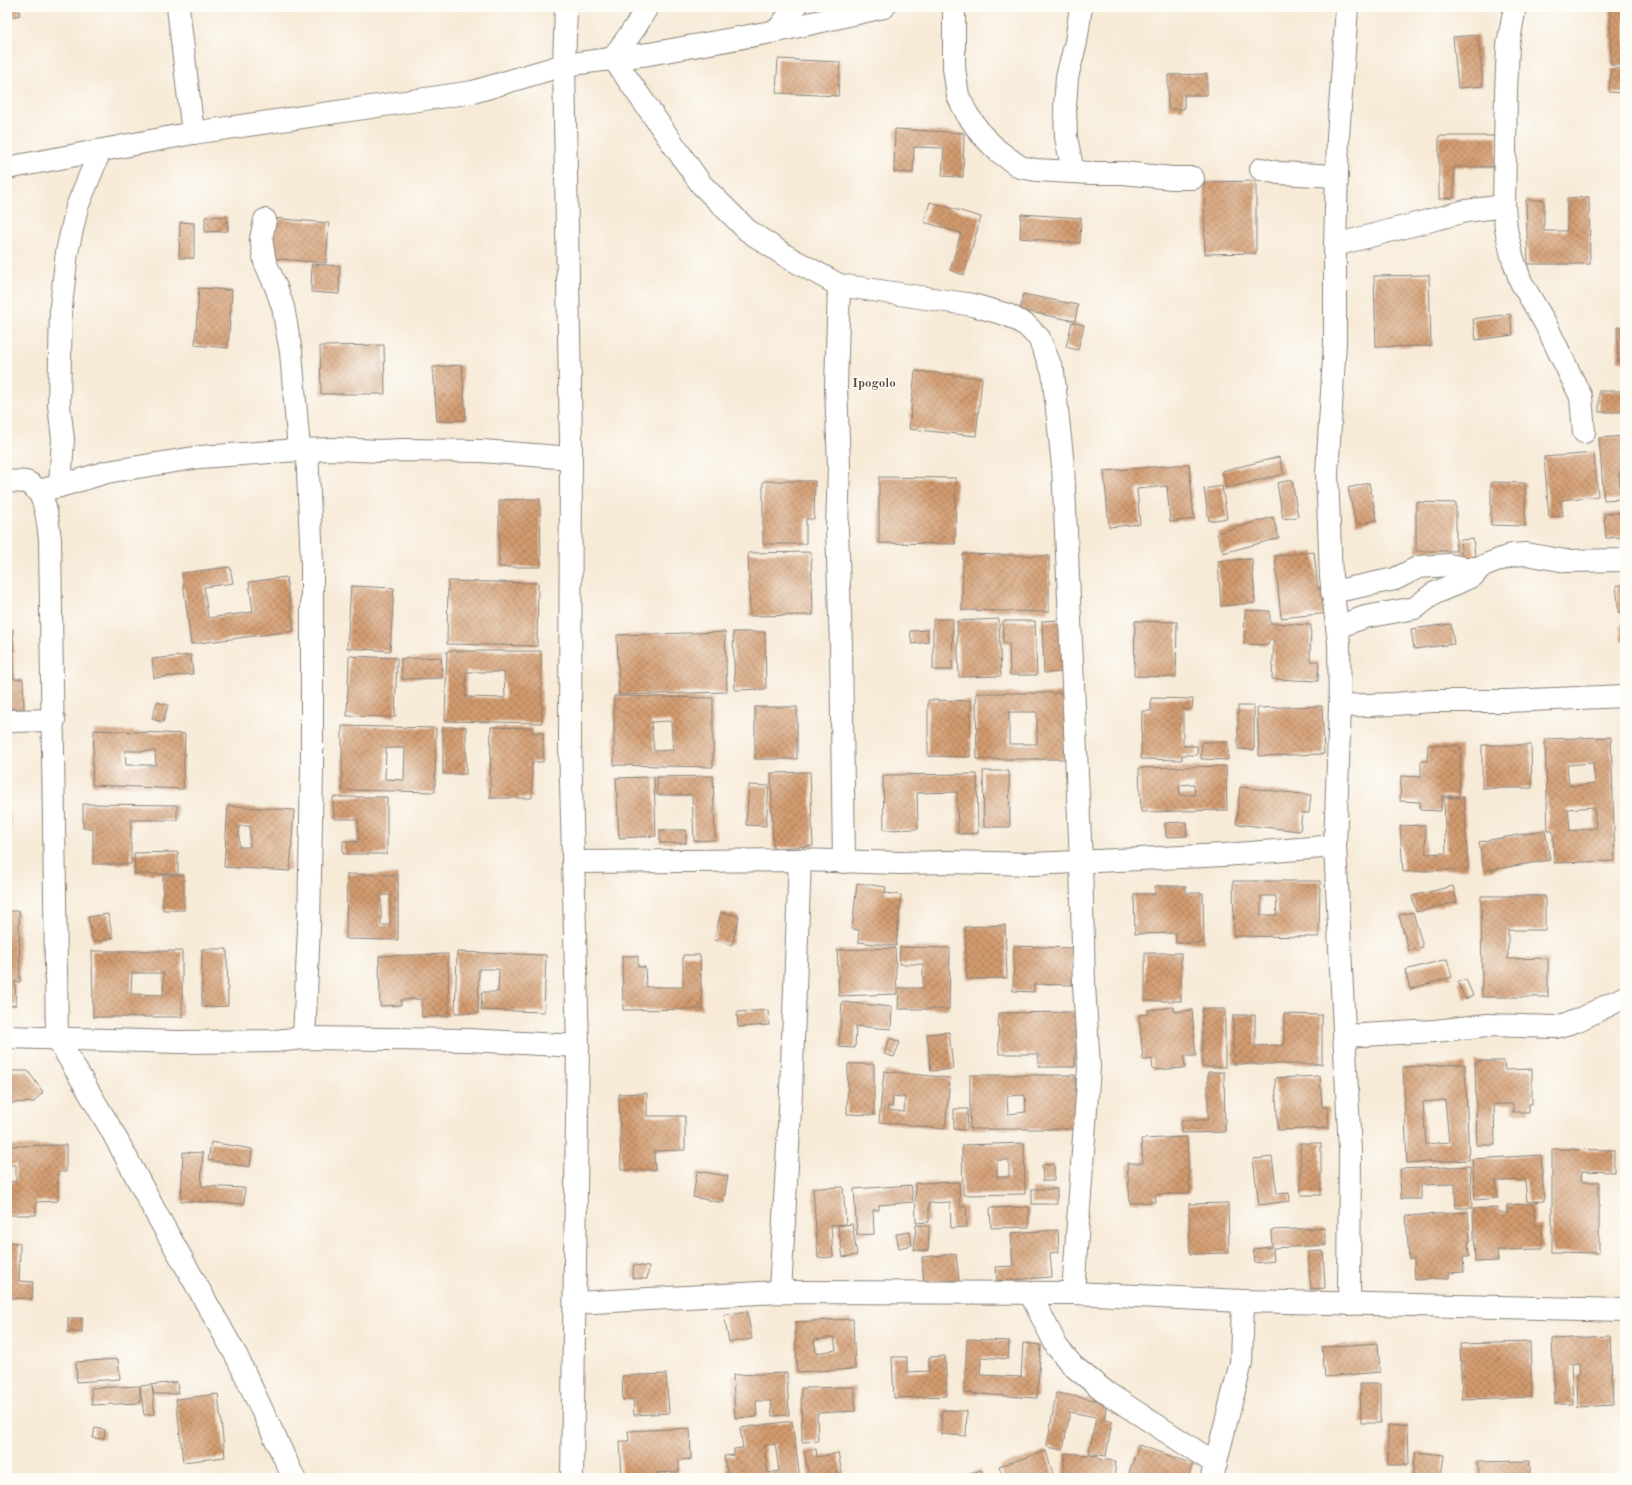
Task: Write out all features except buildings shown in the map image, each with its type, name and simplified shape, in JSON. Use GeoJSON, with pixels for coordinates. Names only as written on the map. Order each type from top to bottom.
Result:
{"type":"FeatureCollection","features":[{"type":"Feature","properties":{"kind":"street"},"geometry":{"type":"LineString","coordinates":[[178,7],[194,132]]}},
{"type":"Feature","properties":{"kind":"street"},"geometry":{"type":"LineString","coordinates":[[566,7],[564,65],[571,458],[570,744],[578,1046],[572,1478]]}},
{"type":"Feature","properties":{"kind":"street"},"geometry":{"type":"LineString","coordinates":[[613,58],[636,26],[647,7]]}},
{"type":"Feature","properties":{"kind":"street"},"geometry":{"type":"LineString","coordinates":[[7,168],[194,132],[473,92],[564,65],[777,31],[881,7]]}},
{"type":"Feature","properties":{"kind":"street"},"geometry":{"type":"LineString","coordinates":[[954,7],[954,68],[958,96],[967,114],[981,134],[998,151],[1020,167],[1036,170],[1123,173],[1167,178],[1193,178]]}},
{"type":"Feature","properties":{"kind":"street"},"geometry":{"type":"LineString","coordinates":[[1073,172],[1066,137],[1065,107],[1067,77],[1076,42],[1081,7]]}},
{"type":"Feature","properties":{"kind":"street"},"geometry":{"type":"LineString","coordinates":[[1347,7],[1338,137],[1335,245],[1335,342],[1327,473],[1332,592],[1339,643],[1340,706],[1335,846],[1350,1152],[1349,1304]]}},
{"type":"Feature","properties":{"kind":"street"},"geometry":{"type":"LineString","coordinates":[[1515,7],[1508,46],[1504,206],[1506,229],[1512,256],[1521,282],[1546,323],[1581,397],[1584,432]]}},
{"type":"Feature","properties":{"kind":"street"},"geometry":{"type":"LineString","coordinates":[[777,31],[793,9]]}},
{"type":"Feature","properties":{"kind":"street"},"geometry":{"type":"LineString","coordinates":[[613,58],[701,184],[747,230],[786,256],[839,285],[986,308],[1008,315],[1026,324],[1039,338],[1053,372],[1063,466],[1081,861],[1088,1067],[1073,1293]]}},
{"type":"Feature","properties":{"kind":"street"},"geometry":{"type":"LineString","coordinates":[[60,486],[63,439],[59,405],[61,314],[67,252],[76,207],[100,150]]}},
{"type":"Feature","properties":{"kind":"street"},"geometry":{"type":"LineString","coordinates":[[1261,169],[1279,173],[1337,176]]}},
{"type":"Feature","properties":{"kind":"street"},"geometry":{"type":"LineString","coordinates":[[1335,245],[1466,211],[1504,206]]}},
{"type":"Feature","properties":{"kind":"street"},"geometry":{"type":"LineString","coordinates":[[265,220],[261,239],[265,262],[276,287],[289,337],[303,450],[312,562],[312,768],[309,927],[304,1038]]}},
{"type":"Feature","properties":{"kind":"street"},"geometry":{"type":"LineString","coordinates":[[839,285],[836,387],[839,466],[838,529],[842,646],[844,862]]}},
{"type":"Feature","properties":{"kind":"street"},"geometry":{"type":"LineString","coordinates":[[38,491],[107,472],[200,457],[303,450],[482,451],[571,458]]}},
{"type":"Feature","properties":{"kind":"street"},"geometry":{"type":"LineString","coordinates":[[7,481],[25,482],[32,485],[38,491],[43,500],[50,539],[54,720],[57,1038],[112,1131],[156,1215],[237,1357],[294,1478]]}},
{"type":"Feature","properties":{"kind":"street"},"geometry":{"type":"LineString","coordinates":[[1332,592],[1394,579],[1418,567],[1449,565],[1464,568],[1480,567],[1512,555],[1526,554],[1566,562],[1625,560]]}},
{"type":"Feature","properties":{"kind":"street"},"geometry":{"type":"LineString","coordinates":[[1337,627],[1365,617],[1414,608],[1433,594],[1474,574],[1480,567]]}},
{"type":"Feature","properties":{"kind":"street"},"geometry":{"type":"LineString","coordinates":[[1340,706],[1431,701],[1506,701],[1625,696]]}},
{"type":"Feature","properties":{"kind":"street"},"geometry":{"type":"LineString","coordinates":[[7,721],[54,720]]}},
{"type":"Feature","properties":{"kind":"street"},"geometry":{"type":"LineString","coordinates":[[574,862],[800,860],[900,864],[947,862],[1033,864],[1224,855],[1335,846]]}},
{"type":"Feature","properties":{"kind":"street"},"geometry":{"type":"LineString","coordinates":[[780,1292],[791,1091],[800,860]]}},
{"type":"Feature","properties":{"kind":"street"},"geometry":{"type":"LineString","coordinates":[[1344,1036],[1435,1031],[1487,1025],[1556,1027],[1571,1023],[1625,998]]}},
{"type":"Feature","properties":{"kind":"street"},"geometry":{"type":"LineString","coordinates":[[7,1037],[177,1042],[275,1041],[304,1038],[468,1040],[578,1046]]}},
{"type":"Feature","properties":{"kind":"street"},"geometry":{"type":"LineString","coordinates":[[575,1303],[780,1292],[1073,1293],[1243,1301],[1625,1310]]}},
{"type":"Feature","properties":{"kind":"street"},"geometry":{"type":"LineString","coordinates":[[1030,1293],[1057,1347],[1073,1366],[1106,1393],[1214,1471],[1241,1363],[1243,1301]]}},
{"type":"Feature","properties":{"kind":"district","name":"Ipogolo"},"geometry":{"type":"Point","coordinates":[874,382]}}]}
